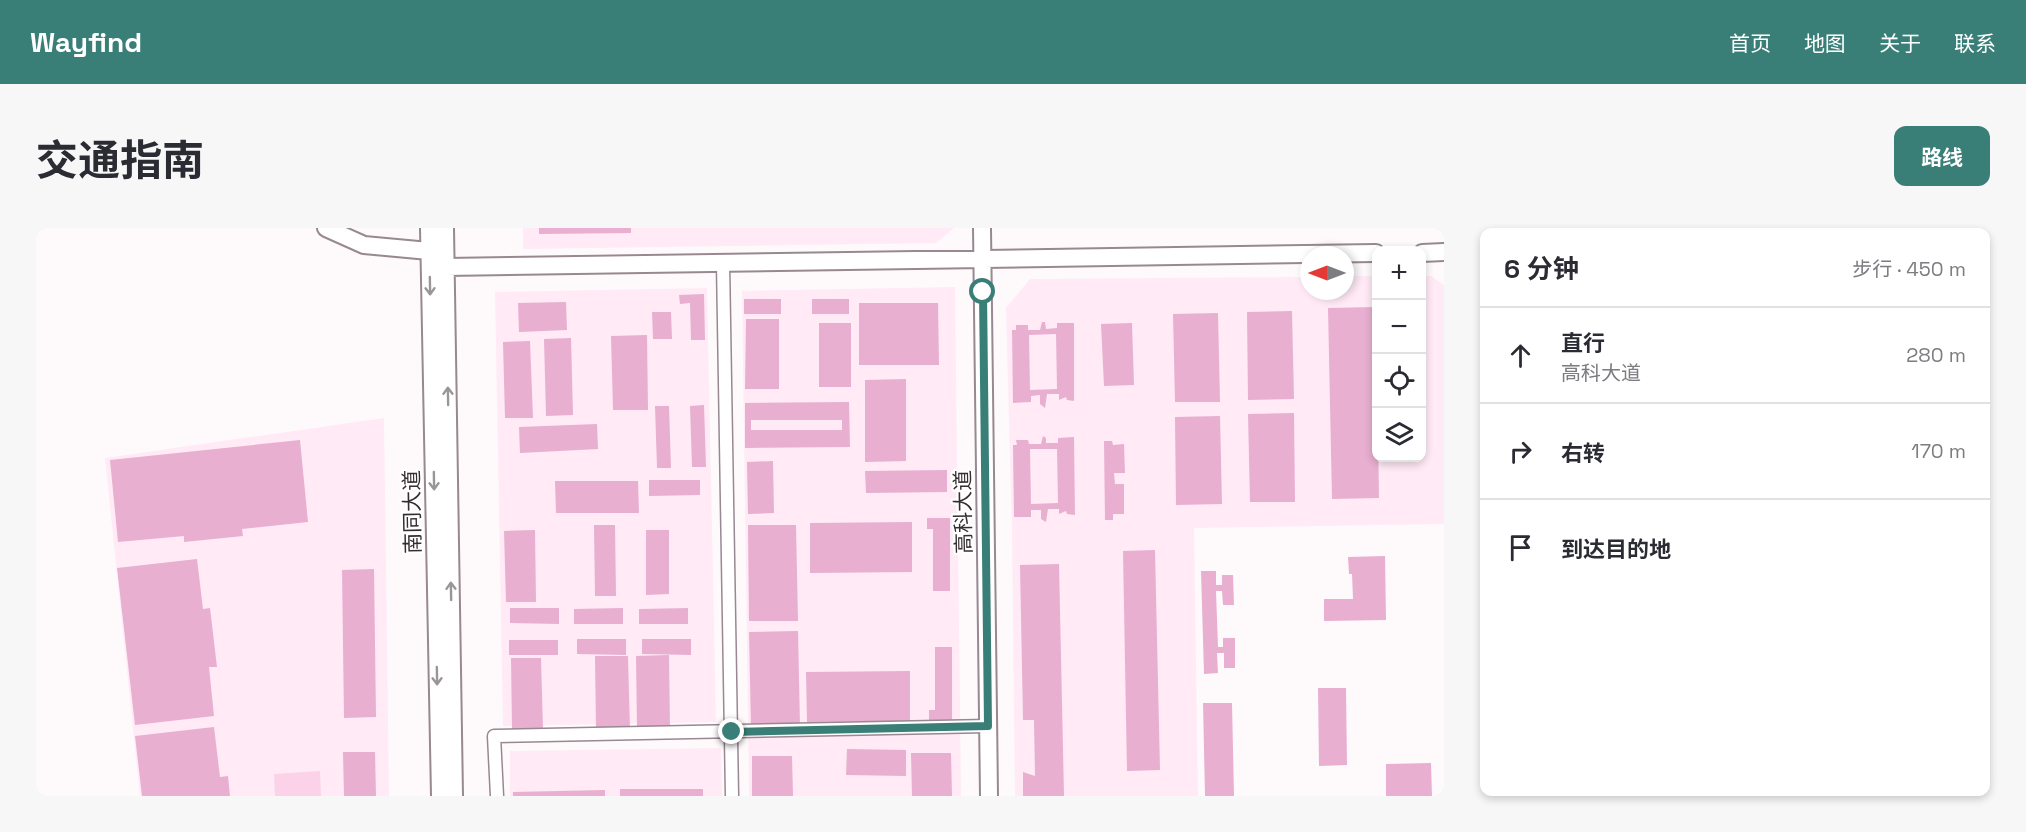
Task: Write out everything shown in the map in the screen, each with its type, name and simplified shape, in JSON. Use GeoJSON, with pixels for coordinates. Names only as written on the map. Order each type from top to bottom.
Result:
{"type":"FeatureCollection","features":[{"type":"Feature","properties":{"kind":"street"},"geometry":{"type":"LineString","coordinates":[[326,228],[364,245],[429,251]]}},
{"type":"Feature","properties":{"kind":"street","name":"南同大道"},"geometry":{"type":"LineString","coordinates":[[429,228],[440,796]]}},
{"type":"Feature","properties":{"kind":"street","name":"南同大道"},"geometry":{"type":"LineString","coordinates":[[445,228],[454,796]]}},
{"type":"Feature","properties":{"kind":"street","name":"高科大道"},"geometry":{"type":"LineString","coordinates":[[982,228],[989,796]]}},
{"type":"Feature","properties":{"kind":"street"},"geometry":{"type":"LineString","coordinates":[[1426,253],[1444,252]]}},
{"type":"Feature","properties":{"kind":"street"},"geometry":{"type":"LineString","coordinates":[[446,267],[1372,254]]}},
{"type":"Feature","properties":{"kind":"street"},"geometry":{"type":"LineString","coordinates":[[723,263],[732,796]]}},
{"type":"Feature","properties":{"kind":"street"},"geometry":{"type":"LineString","coordinates":[[496,796],[494,736],[988,726]]}},
{"type":"Feature","properties":{"kind":"shaded area"},"geometry":{"type":"Polygon","coordinates":[[[523,228],[954,228],[936,243],[523,249],[523,228]]]}},
{"type":"Feature","properties":{"kind":"shaded area"},"geometry":{"type":"Polygon","coordinates":[[[1354,276],[1372,276],[1372,462],[1426,462],[1426,276],[1431,276],[1444,285],[1444,524],[1194,528],[1198,796],[1015,796],[1012,532],[1006,308],[1030,279],[1300,277],[1300,300],[1354,300],[1354,276]]]}},
{"type":"Feature","properties":{"kind":"shaded area"},"geometry":{"type":"Polygon","coordinates":[[[955,287],[961,796],[749,796],[742,291],[955,287]]]}},
{"type":"Feature","properties":{"kind":"shaded area"},"geometry":{"type":"Polygon","coordinates":[[[707,288],[716,722],[503,726],[495,292],[707,288]]]}},
{"type":"Feature","properties":{"kind":"shaded area"},"geometry":{"type":"Polygon","coordinates":[[[384,418],[389,796],[140,796],[105,458],[384,418]]]}},
{"type":"Feature","properties":{"kind":"shaded area"},"geometry":{"type":"Polygon","coordinates":[[[721,748],[722,796],[510,796],[510,751],[721,748]]]}},
{"type":"Feature","properties":{"kind":"shaded area"},"geometry":{"type":"Polygon","coordinates":[[[320,771],[321,796],[275,796],[274,774],[320,771]]]}},
{"type":"Feature","properties":{"kind":"building"},"geometry":{"type":"Polygon","coordinates":[[[539,228],[631,228],[631,233],[539,234],[539,228]]]}},
{"type":"Feature","properties":{"kind":"building"},"geometry":{"type":"Polygon","coordinates":[[[704,294],[705,340],[691,340],[690,303],[680,304],[679,295],[704,294]]]}},
{"type":"Feature","properties":{"kind":"building"},"geometry":{"type":"Polygon","coordinates":[[[744,299],[781,299],[781,314],[744,314],[744,299]]]}},
{"type":"Feature","properties":{"kind":"building"},"geometry":{"type":"Polygon","coordinates":[[[812,299],[849,299],[849,314],[812,314],[812,299]]]}},
{"type":"Feature","properties":{"kind":"building"},"geometry":{"type":"Polygon","coordinates":[[[566,302],[567,330],[519,332],[518,303],[566,302]]]}},
{"type":"Feature","properties":{"kind":"building"},"geometry":{"type":"Polygon","coordinates":[[[859,303],[938,303],[939,365],[859,365],[859,303]]]}},
{"type":"Feature","properties":{"kind":"building"},"geometry":{"type":"Polygon","coordinates":[[[1372,307],[1372,462],[1378,462],[1379,498],[1332,499],[1328,308],[1372,307]]]}},
{"type":"Feature","properties":{"kind":"building"},"geometry":{"type":"Polygon","coordinates":[[[1292,311],[1294,399],[1248,400],[1247,312],[1292,311]]]}},
{"type":"Feature","properties":{"kind":"building"},"geometry":{"type":"Polygon","coordinates":[[[652,312],[671,312],[672,339],[653,339],[652,312]]]}},
{"type":"Feature","properties":{"kind":"building"},"geometry":{"type":"Polygon","coordinates":[[[1218,313],[1220,402],[1175,402],[1173,314],[1218,313]]]}},
{"type":"Feature","properties":{"kind":"building"},"geometry":{"type":"Polygon","coordinates":[[[746,319],[779,319],[779,389],[745,389],[746,319]]]}},
{"type":"Feature","properties":{"kind":"building"},"geometry":{"type":"Polygon","coordinates":[[[1042,322],[1045,322],[1046,329],[1057,328],[1057,323],[1074,323],[1074,401],[1067,400],[1066,397],[1059,400],[1059,394],[1047,394],[1045,408],[1040,404],[1040,395],[1031,396],[1031,402],[1013,403],[1012,330],[1016,330],[1016,325],[1028,325],[1028,330],[1040,330],[1042,322]],[[1056,334],[1029,335],[1030,390],[1057,389],[1056,334]]]}},
{"type":"Feature","properties":{"kind":"building"},"geometry":{"type":"Polygon","coordinates":[[[819,323],[851,323],[851,387],[819,387],[819,323]]]}},
{"type":"Feature","properties":{"kind":"building"},"geometry":{"type":"Polygon","coordinates":[[[1132,323],[1134,385],[1104,386],[1101,324],[1132,323]]]}},
{"type":"Feature","properties":{"kind":"building"},"geometry":{"type":"Polygon","coordinates":[[[647,335],[648,410],[613,410],[611,336],[647,335]]]}},
{"type":"Feature","properties":{"kind":"building"},"geometry":{"type":"Polygon","coordinates":[[[571,338],[573,415],[546,416],[544,339],[571,338]]]}},
{"type":"Feature","properties":{"kind":"building"},"geometry":{"type":"Polygon","coordinates":[[[530,341],[533,418],[505,418],[503,342],[530,341]]]}},
{"type":"Feature","properties":{"kind":"building"},"geometry":{"type":"Polygon","coordinates":[[[906,379],[906,461],[865,462],[865,380],[906,379]]]}},
{"type":"Feature","properties":{"kind":"building"},"geometry":{"type":"Polygon","coordinates":[[[849,402],[850,447],[745,448],[745,403],[849,402]],[[751,420],[751,430],[842,430],[842,420],[751,420]]]}},
{"type":"Feature","properties":{"kind":"building"},"geometry":{"type":"Polygon","coordinates":[[[704,405],[706,467],[692,467],[690,406],[704,405]]]}},
{"type":"Feature","properties":{"kind":"building"},"geometry":{"type":"Polygon","coordinates":[[[655,406],[669,406],[671,468],[657,468],[655,406]]]}},
{"type":"Feature","properties":{"kind":"building"},"geometry":{"type":"Polygon","coordinates":[[[1294,413],[1295,502],[1250,502],[1248,414],[1294,413]]]}},
{"type":"Feature","properties":{"kind":"building"},"geometry":{"type":"Polygon","coordinates":[[[1220,416],[1222,504],[1176,505],[1175,417],[1220,416]]]}},
{"type":"Feature","properties":{"kind":"building"},"geometry":{"type":"Polygon","coordinates":[[[597,424],[598,449],[520,453],[519,427],[597,424]]]}},
{"type":"Feature","properties":{"kind":"building"},"geometry":{"type":"Polygon","coordinates":[[[1043,436],[1046,438],[1046,443],[1058,443],[1058,438],[1074,437],[1075,515],[1067,514],[1066,511],[1059,514],[1059,509],[1048,509],[1046,522],[1041,519],[1041,510],[1031,510],[1031,517],[1014,517],[1013,445],[1017,445],[1016,440],[1028,440],[1029,444],[1041,444],[1043,436]],[[1030,449],[1031,504],[1058,503],[1057,449],[1030,449]]]}},
{"type":"Feature","properties":{"kind":"building"},"geometry":{"type":"Polygon","coordinates":[[[300,440],[308,522],[242,529],[243,536],[184,542],[184,536],[118,542],[110,460],[300,440]]]}},
{"type":"Feature","properties":{"kind":"building"},"geometry":{"type":"Polygon","coordinates":[[[1104,441],[1112,441],[1113,445],[1124,444],[1125,473],[1114,473],[1115,484],[1124,484],[1124,514],[1113,514],[1113,520],[1105,520],[1104,441]]]}},
{"type":"Feature","properties":{"kind":"building"},"geometry":{"type":"Polygon","coordinates":[[[773,461],[774,513],[748,514],[747,462],[773,461]]]}},
{"type":"Feature","properties":{"kind":"building"},"geometry":{"type":"Polygon","coordinates":[[[947,470],[947,492],[866,493],[865,471],[947,470]]]}},
{"type":"Feature","properties":{"kind":"building"},"geometry":{"type":"Polygon","coordinates":[[[649,480],[700,480],[700,495],[649,496],[649,480]]]}},
{"type":"Feature","properties":{"kind":"building"},"geometry":{"type":"Polygon","coordinates":[[[555,481],[638,481],[639,513],[556,513],[555,481]]]}},
{"type":"Feature","properties":{"kind":"building"},"geometry":{"type":"Polygon","coordinates":[[[927,518],[950,518],[950,591],[933,591],[933,529],[927,529],[927,518]]]}},
{"type":"Feature","properties":{"kind":"building"},"geometry":{"type":"Polygon","coordinates":[[[912,522],[912,572],[810,573],[810,523],[912,522]]]}},
{"type":"Feature","properties":{"kind":"building"},"geometry":{"type":"Polygon","coordinates":[[[594,525],[615,525],[616,596],[595,596],[594,525]]]}},
{"type":"Feature","properties":{"kind":"building"},"geometry":{"type":"Polygon","coordinates":[[[748,525],[796,525],[798,621],[749,621],[748,525]]]}},
{"type":"Feature","properties":{"kind":"building"},"geometry":{"type":"Polygon","coordinates":[[[535,530],[536,602],[506,602],[504,531],[535,530]]]}},
{"type":"Feature","properties":{"kind":"building"},"geometry":{"type":"Polygon","coordinates":[[[646,530],[669,530],[669,594],[646,595],[646,530]]]}},
{"type":"Feature","properties":{"kind":"building"},"geometry":{"type":"Polygon","coordinates":[[[1155,550],[1160,770],[1127,771],[1123,551],[1155,550]]]}},
{"type":"Feature","properties":{"kind":"building"},"geometry":{"type":"Polygon","coordinates":[[[1385,556],[1386,620],[1324,621],[1324,599],[1353,599],[1352,574],[1349,574],[1348,557],[1385,556]]]}},
{"type":"Feature","properties":{"kind":"building"},"geometry":{"type":"Polygon","coordinates":[[[197,559],[203,609],[210,608],[217,667],[209,667],[214,716],[135,725],[117,568],[197,559]]]}},
{"type":"Feature","properties":{"kind":"building"},"geometry":{"type":"Polygon","coordinates":[[[1059,564],[1064,796],[1023,796],[1023,772],[1035,776],[1034,720],[1023,720],[1020,565],[1059,564]]]}},
{"type":"Feature","properties":{"kind":"building"},"geometry":{"type":"Polygon","coordinates":[[[374,569],[376,717],[344,718],[342,570],[374,569]]]}},
{"type":"Feature","properties":{"kind":"building"},"geometry":{"type":"Polygon","coordinates":[[[1201,571],[1216,571],[1216,585],[1222,585],[1222,575],[1233,575],[1234,605],[1223,605],[1222,591],[1216,591],[1218,647],[1223,647],[1223,638],[1235,638],[1235,668],[1224,668],[1224,653],[1217,653],[1218,673],[1204,674],[1201,571]]]}},
{"type":"Feature","properties":{"kind":"building"},"geometry":{"type":"Polygon","coordinates":[[[510,608],[559,608],[559,624],[510,623],[510,608]]]}},
{"type":"Feature","properties":{"kind":"building"},"geometry":{"type":"Polygon","coordinates":[[[623,608],[623,624],[574,624],[574,609],[623,608]]]}},
{"type":"Feature","properties":{"kind":"building"},"geometry":{"type":"Polygon","coordinates":[[[688,608],[688,624],[639,624],[639,609],[688,608]]]}},
{"type":"Feature","properties":{"kind":"building"},"geometry":{"type":"Polygon","coordinates":[[[798,631],[800,727],[751,728],[749,632],[798,631]]]}},
{"type":"Feature","properties":{"kind":"building"},"geometry":{"type":"Polygon","coordinates":[[[577,639],[626,639],[626,655],[577,654],[577,639]]]}},
{"type":"Feature","properties":{"kind":"building"},"geometry":{"type":"Polygon","coordinates":[[[642,639],[691,639],[691,655],[642,654],[642,639]]]}},
{"type":"Feature","properties":{"kind":"building"},"geometry":{"type":"Polygon","coordinates":[[[509,640],[558,640],[558,655],[509,655],[509,640]]]}},
{"type":"Feature","properties":{"kind":"building"},"geometry":{"type":"Polygon","coordinates":[[[935,647],[952,647],[952,720],[929,720],[929,710],[935,710],[935,647]]]}},
{"type":"Feature","properties":{"kind":"building"},"geometry":{"type":"Polygon","coordinates":[[[669,655],[670,729],[637,730],[636,656],[669,655]]]}},
{"type":"Feature","properties":{"kind":"building"},"geometry":{"type":"Polygon","coordinates":[[[595,656],[628,656],[630,730],[596,730],[595,656]]]}},
{"type":"Feature","properties":{"kind":"building"},"geometry":{"type":"Polygon","coordinates":[[[511,658],[541,658],[543,729],[512,730],[511,658]]]}},
{"type":"Feature","properties":{"kind":"building"},"geometry":{"type":"Polygon","coordinates":[[[910,671],[910,721],[807,722],[806,672],[910,671]]]}},
{"type":"Feature","properties":{"kind":"building"},"geometry":{"type":"Polygon","coordinates":[[[1318,688],[1346,688],[1347,765],[1319,766],[1318,688]]]}},
{"type":"Feature","properties":{"kind":"building"},"geometry":{"type":"Polygon","coordinates":[[[1203,703],[1232,703],[1234,796],[1205,796],[1203,703]]]}},
{"type":"Feature","properties":{"kind":"building"},"geometry":{"type":"Polygon","coordinates":[[[214,727],[220,777],[228,776],[230,796],[142,796],[135,736],[214,727]]]}},
{"type":"Feature","properties":{"kind":"building"},"geometry":{"type":"Polygon","coordinates":[[[847,749],[906,750],[906,776],[846,775],[847,749]]]}},
{"type":"Feature","properties":{"kind":"building"},"geometry":{"type":"Polygon","coordinates":[[[343,752],[375,752],[376,796],[344,796],[343,752]]]}},
{"type":"Feature","properties":{"kind":"building"},"geometry":{"type":"Polygon","coordinates":[[[911,753],[951,753],[952,796],[912,796],[911,753]]]}},
{"type":"Feature","properties":{"kind":"building"},"geometry":{"type":"Polygon","coordinates":[[[752,756],[792,756],[793,796],[752,796],[752,756]]]}},
{"type":"Feature","properties":{"kind":"building"},"geometry":{"type":"Polygon","coordinates":[[[1431,763],[1432,796],[1386,796],[1386,764],[1431,763]]]}},
{"type":"Feature","properties":{"kind":"building"},"geometry":{"type":"Polygon","coordinates":[[[620,789],[703,789],[703,796],[620,796],[620,789]]]}},
{"type":"Feature","properties":{"kind":"building"},"geometry":{"type":"Polygon","coordinates":[[[605,790],[605,796],[513,796],[513,792],[605,790]]]}},
{"type":"Feature","properties":{"kind":"route"},"geometry":{"type":"LineString","coordinates":[[732,732],[988,726],[983,292]]}}]}
